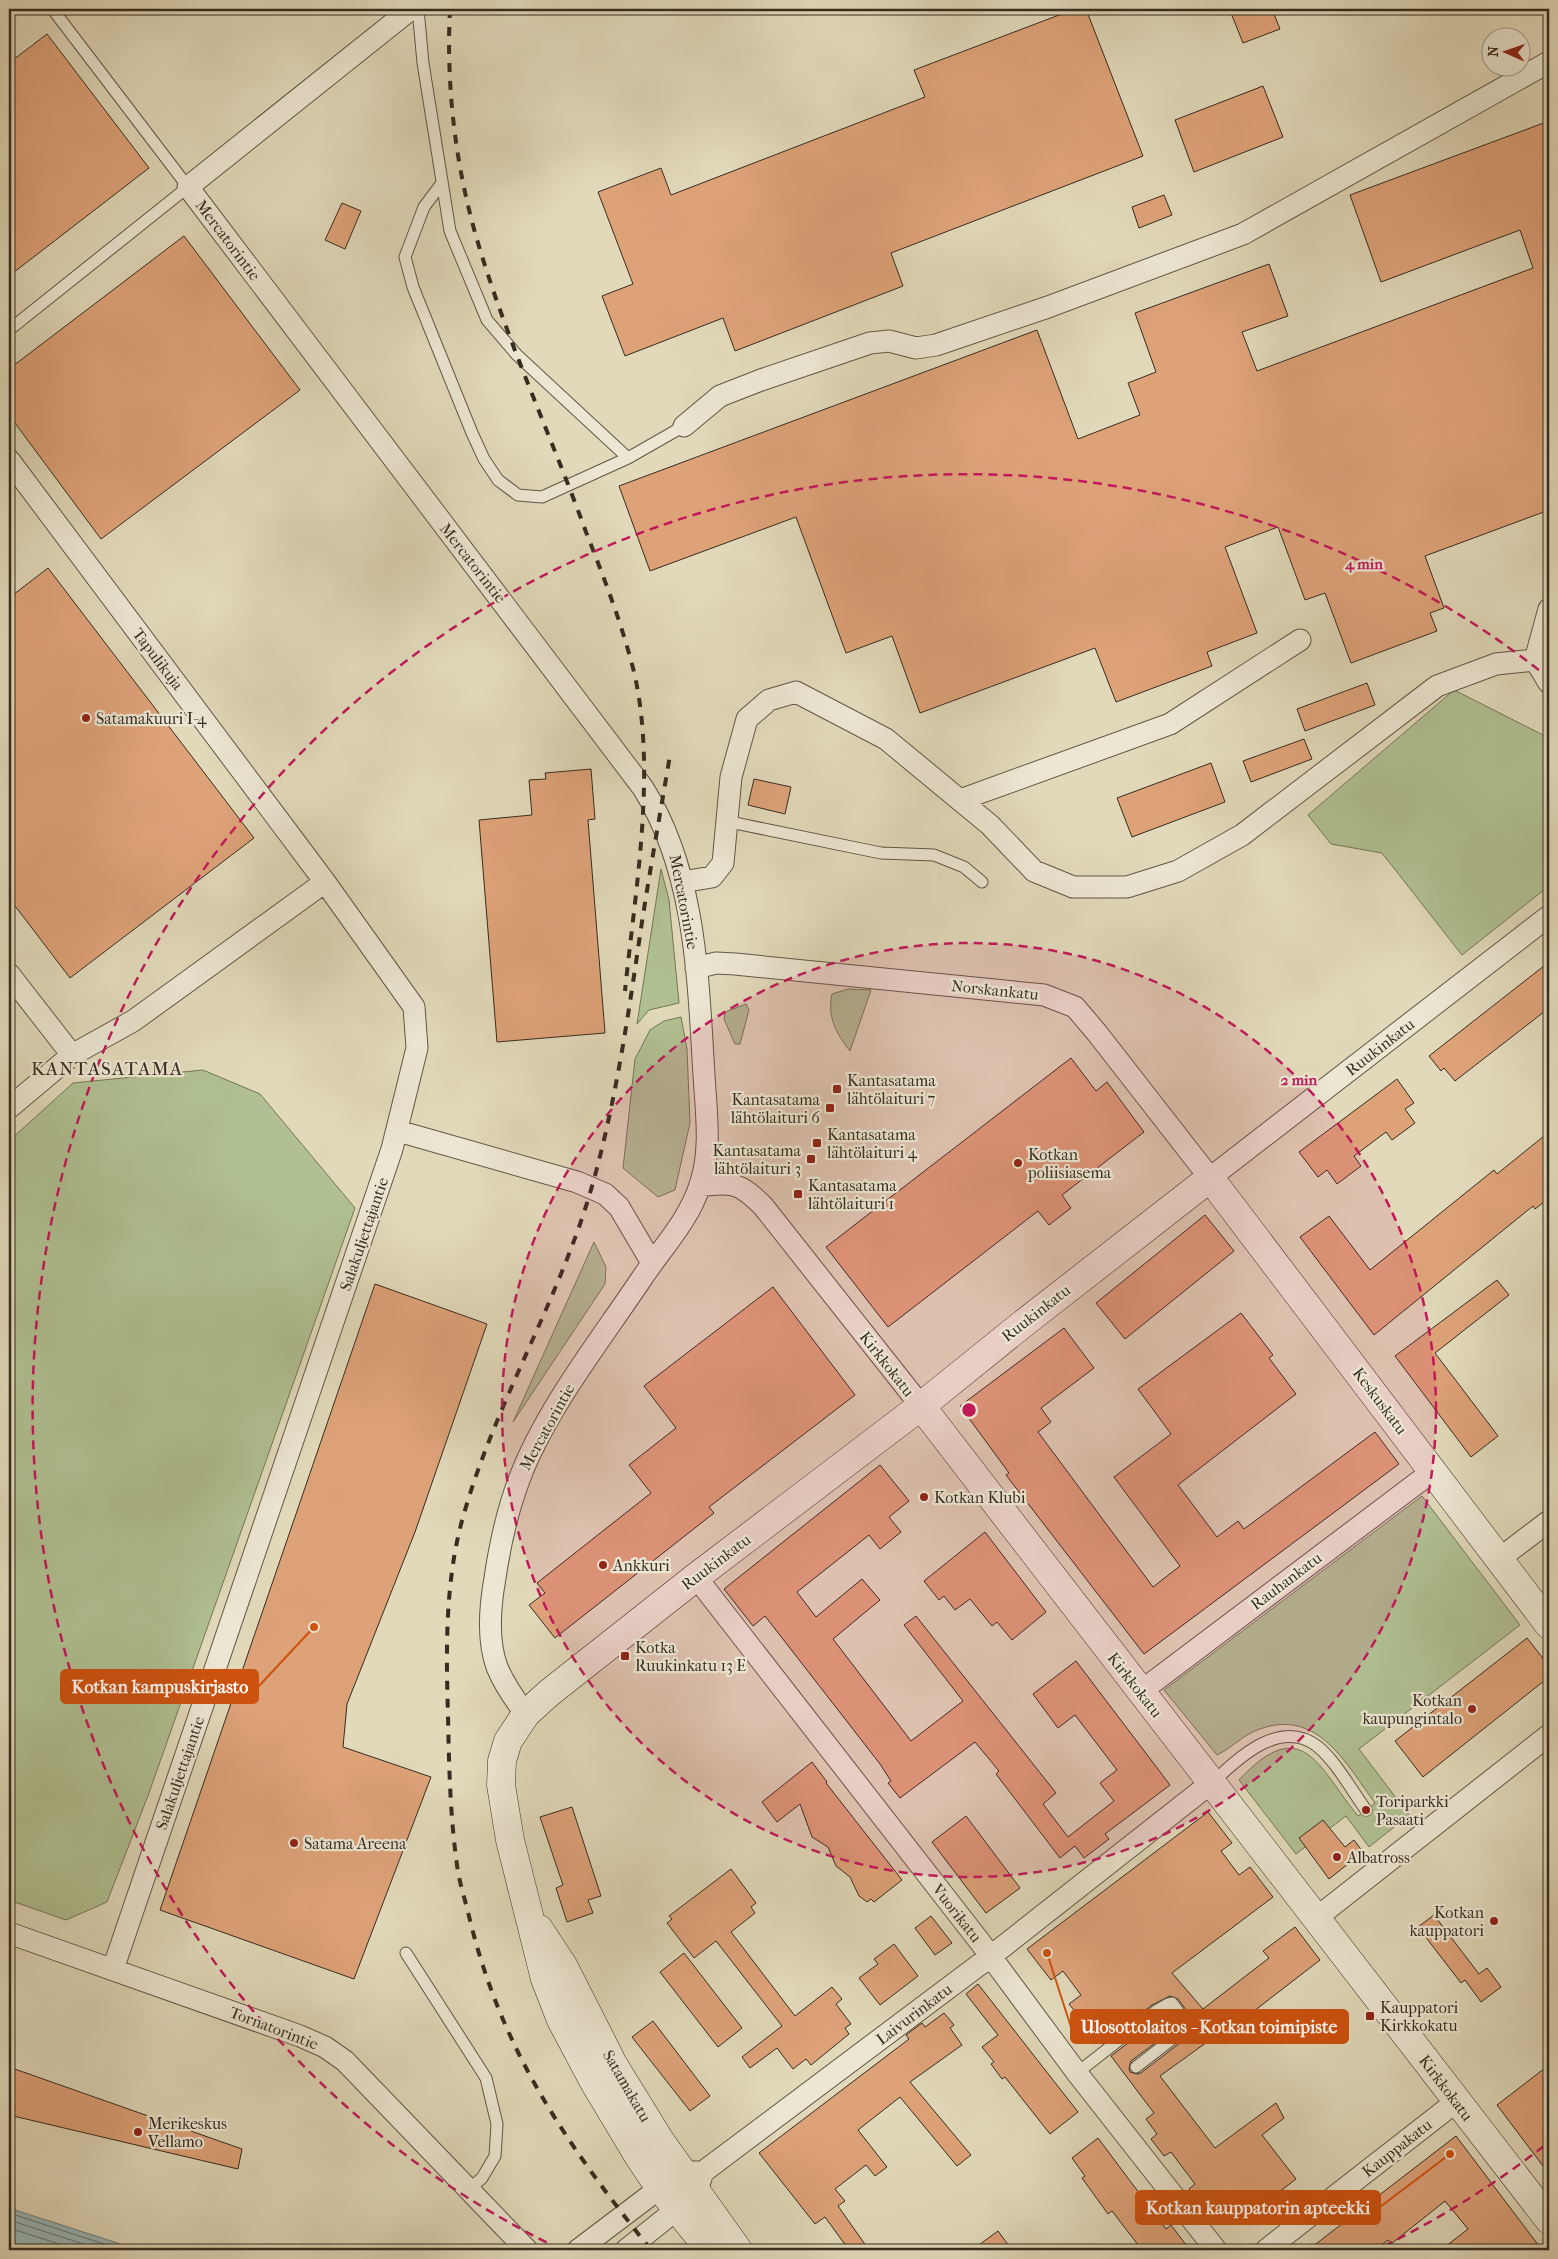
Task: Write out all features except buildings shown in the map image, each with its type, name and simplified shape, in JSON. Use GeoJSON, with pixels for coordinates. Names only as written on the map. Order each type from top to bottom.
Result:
{"type":"FeatureCollection","features":[{"type":"Feature","properties":{"kind":"main road","name":"Ruukinkatu"},"geometry":{"type":"LineString","coordinates":[[526,1714],[548,1693],[696,1577],[921,1406],[1024,1322],[1210,1178]]}},
{"type":"Feature","properties":{"kind":"main road","name":"Keskuskatu"},"geometry":{"type":"LineString","coordinates":[[1210,1178],[1549,1625]]}},
{"type":"Feature","properties":{"kind":"main road","name":"Kirkkokatu"},"geometry":{"type":"LineString","coordinates":[[921,1406],[1549,2220]]}},
{"type":"Feature","properties":{"kind":"main road","name":"Satamakatu"},"geometry":{"type":"LineString","coordinates":[[526,1714],[508,1742],[502,1762],[501,1785],[510,1840],[545,1980],[561,2020],[594,2082],[738,2250]]}},
{"type":"Feature","properties":{"kind":"main road","name":"Satamakatu"},"geometry":{"type":"LineString","coordinates":[[684,2187],[710,2250]]}},
{"type":"Feature","properties":{"kind":"street"},"geometry":{"type":"LineString","coordinates":[[188,187],[411,9]]}},
{"type":"Feature","properties":{"kind":"street"},"geometry":{"type":"LineString","coordinates":[[684,426],[720,396],[761,380],[870,343],[889,341],[916,348],[936,345],[1048,307],[1243,234],[1549,62]]}},
{"type":"Feature","properties":{"kind":"street","name":"Mercatorintie"},"geometry":{"type":"LineString","coordinates":[[188,187],[619,754],[660,814],[674,848],[682,882],[696,968],[707,1132],[705,1164],[700,1186],[682,1221],[567,1390],[536,1441],[519,1479],[502,1531],[492,1592],[492,1648],[497,1668],[511,1694],[526,1714]]}},
{"type":"Feature","properties":{"kind":"street","name":"Tapulikuja"},"geometry":{"type":"LineString","coordinates":[[9,460],[325,882]]}},
{"type":"Feature","properties":{"kind":"street"},"geometry":{"type":"LineString","coordinates":[[1549,609],[1535,660],[1549,683]]}},
{"type":"Feature","properties":{"kind":"street"},"geometry":{"type":"LineString","coordinates":[[960,800],[1170,724],[1300,640]]}},
{"type":"Feature","properties":{"kind":"street"},"geometry":{"type":"LineString","coordinates":[[682,882],[712,877],[723,863],[731,777],[747,719],[769,700],[796,692],[886,739],[990,826],[1034,871],[1073,887],[1127,887],[1178,871],[1242,835],[1437,686],[1496,664],[1535,660]]}},
{"type":"Feature","properties":{"kind":"street"},"geometry":{"type":"LineString","coordinates":[[9,1108],[72,1055],[133,1021],[325,882]]}},
{"type":"Feature","properties":{"kind":"street","name":"Salakuljettajantie"},"geometry":{"type":"LineString","coordinates":[[114,1969],[398,1131],[417,1048],[414,1007],[325,882]]}},
{"type":"Feature","properties":{"kind":"street","name":"Ruukinkatu"},"geometry":{"type":"LineString","coordinates":[[1210,1178],[1549,916]]}},
{"type":"Feature","properties":{"kind":"street","name":"Norskankatu"},"geometry":{"type":"LineString","coordinates":[[696,968],[716,963],[735,964],[1044,995],[1075,1007],[1210,1178]]}},
{"type":"Feature","properties":{"kind":"street"},"geometry":{"type":"LineString","coordinates":[[9,974],[72,1055]]}},
{"type":"Feature","properties":{"kind":"street"},"geometry":{"type":"LineString","coordinates":[[398,1131],[577,1182],[598,1190],[619,1207],[652,1263]]}},
{"type":"Feature","properties":{"kind":"street","name":"Kirkkokatu"},"geometry":{"type":"LineString","coordinates":[[700,1186],[717,1184],[737,1186],[747,1190],[764,1206],[921,1406]]}},
{"type":"Feature","properties":{"kind":"street","name":"Rauhankatu"},"geometry":{"type":"LineString","coordinates":[[1140,1692],[1432,1471]]}},
{"type":"Feature","properties":{"kind":"street"},"geometry":{"type":"LineString","coordinates":[[1500,1559],[1549,1521]]}},
{"type":"Feature","properties":{"kind":"street","name":"Vuorikatu"},"geometry":{"type":"LineString","coordinates":[[696,1577],[991,1956],[1077,2073],[1216,2250]]}},
{"type":"Feature","properties":{"kind":"street"},"geometry":{"type":"LineString","coordinates":[[1315,1919],[1549,1735]]}},
{"type":"Feature","properties":{"kind":"street","name":"Laivurinkatu"},"geometry":{"type":"LineString","coordinates":[[626,2250],[684,2187],[991,1956],[1211,1783]]}},
{"type":"Feature","properties":{"kind":"street","name":"Tornatorintie"},"geometry":{"type":"LineString","coordinates":[[9,1933],[300,2036],[325,2048],[345,2061],[527,2250]]}},
{"type":"Feature","properties":{"kind":"street","name":"Kauppakatu"},"geometry":{"type":"LineString","coordinates":[[1266,2250],[1457,2101]]}},
{"type":"Feature","properties":{"kind":"street"},"geometry":{"type":"LineString","coordinates":[[578,2250],[684,2187]]}},
{"type":"Feature","properties":{"kind":"lane"},"geometry":{"type":"LineString","coordinates":[[418,9],[422,63],[450,231],[487,320],[518,355],[628,458]]}},
{"type":"Feature","properties":{"kind":"lane"},"geometry":{"type":"LineString","coordinates":[[9,330],[188,187],[54,10]]}},
{"type":"Feature","properties":{"kind":"lane"},"geometry":{"type":"LineString","coordinates":[[442,183],[424,207],[405,257],[413,287],[472,433],[484,459],[498,480],[518,495],[542,497],[628,458],[684,426]]}},
{"type":"Feature","properties":{"kind":"lane"},"geometry":{"type":"LineString","coordinates":[[726,821],[881,852],[934,854],[964,866],[982,882]]}},
{"type":"Feature","properties":{"kind":"lane"},"geometry":{"type":"LineString","coordinates":[[1211,1783],[1262,1742],[1291,1737],[1307,1740],[1328,1757],[1366,1810]]}},
{"type":"Feature","properties":{"kind":"lane"},"geometry":{"type":"LineString","coordinates":[[406,1953],[486,2078],[497,2124],[495,2156],[482,2178],[468,2190]]}},
{"type":"Feature","properties":{"kind":"lane"},"geometry":{"type":"LineString","coordinates":[[1077,2073],[1156,2011],[1168,2004],[1172,2004],[1189,2026],[1136,2067]]}},
{"type":"Feature","properties":{"kind":"green space"},"geometry":{"type":"Polygon","coordinates":[[[1454,690],[1549,738],[1549,886],[1462,955],[1382,853],[1331,844],[1308,815],[1454,690]]]}},
{"type":"Feature","properties":{"kind":"green space"},"geometry":{"type":"Polygon","coordinates":[[[661,869],[669,900],[679,1003],[649,1010],[637,1024],[661,869]]]}},
{"type":"Feature","properties":{"kind":"green space"},"geometry":{"type":"Polygon","coordinates":[[[848,989],[871,990],[850,1051],[837,1031],[831,1010],[832,994],[848,989]]]}},
{"type":"Feature","properties":{"kind":"green space"},"geometry":{"type":"Polygon","coordinates":[[[746,1004],[749,1010],[740,1044],[735,1044],[724,1019],[725,1012],[746,1004]]]}},
{"type":"Feature","properties":{"kind":"green space"},"geometry":{"type":"Polygon","coordinates":[[[681,1017],[687,1049],[690,1123],[675,1190],[658,1197],[623,1168],[635,1059],[650,1030],[664,1021],[681,1017]]]}},
{"type":"Feature","properties":{"kind":"green space"},"geometry":{"type":"Polygon","coordinates":[[[203,1070],[260,1094],[355,1208],[149,1793],[107,1902],[66,1920],[9,1900],[9,1141],[73,1083],[203,1070]]]}},
{"type":"Feature","properties":{"kind":"green space"},"geometry":{"type":"Polygon","coordinates":[[[594,1242],[606,1267],[605,1284],[513,1422],[594,1242]]]}},
{"type":"Feature","properties":{"kind":"green space"},"geometry":{"type":"Polygon","coordinates":[[[1422,1496],[1520,1625],[1359,1749],[1409,1815],[1369,1847],[1346,1816],[1296,1854],[1239,1780],[1261,1760],[1279,1750],[1294,1749],[1308,1754],[1320,1766],[1358,1816],[1375,1803],[1341,1757],[1314,1733],[1298,1726],[1280,1725],[1254,1731],[1217,1755],[1164,1690],[1422,1496]]]}},
{"type":"Feature","properties":{"kind":"water"},"geometry":{"type":"Polygon","coordinates":[[[9,2208],[139,2250],[9,2250],[9,2208]]]}},
{"type":"Feature","properties":{"kind":"railway"},"geometry":{"type":"LineString","coordinates":[[450,9],[449,66],[457,152],[476,236],[500,311],[612,601],[634,672],[641,710],[644,750],[642,831],[625,991]]}},
{"type":"Feature","properties":{"kind":"railway"},"geometry":{"type":"LineString","coordinates":[[651,2250],[591,2171],[539,2092],[517,2051],[498,2007],[482,1961],[460,1883],[455,1846],[449,1771],[447,1640],[450,1590],[457,1541],[476,1476],[507,1397],[574,1240],[597,1167],[619,1068],[670,755]]}},
{"type":"Feature","properties":{"kind":"place","name":"Satamakuuri I-4"},"geometry":{"type":"Point","coordinates":[86,718]}},
{"type":"Feature","properties":{"kind":"place","name":"Kantasatama lähtölaituri 7"},"geometry":{"type":"Point","coordinates":[837,1089]}},
{"type":"Feature","properties":{"kind":"place","name":"Kantasatama lähtölaituri 6"},"geometry":{"type":"Point","coordinates":[830,1108]}},
{"type":"Feature","properties":{"kind":"place","name":"Kantasatama lähtölaituri 4"},"geometry":{"type":"Point","coordinates":[817,1143]}},
{"type":"Feature","properties":{"kind":"place","name":"Kantasatama lähtölaituri 3"},"geometry":{"type":"Point","coordinates":[811,1159]}},
{"type":"Feature","properties":{"kind":"place","name":"Kotkan poliisiasema"},"geometry":{"type":"Point","coordinates":[1018,1163]}},
{"type":"Feature","properties":{"kind":"place","name":"Kantasatama lähtölaituri 1"},"geometry":{"type":"Point","coordinates":[798,1194]}},
{"type":"Feature","properties":{"kind":"place","name":"Kotkan Klubi"},"geometry":{"type":"Point","coordinates":[924,1497]}},
{"type":"Feature","properties":{"kind":"place","name":"Ankkuri"},"geometry":{"type":"Point","coordinates":[603,1565]}},
{"type":"Feature","properties":{"kind":"place","name":"Kotkan kampuskirjasto"},"geometry":{"type":"Point","coordinates":[314,1627]}},
{"type":"Feature","properties":{"kind":"place","name":"Kotka Ruukinkatu 13 E"},"geometry":{"type":"Point","coordinates":[625,1656]}},
{"type":"Feature","properties":{"kind":"place","name":"Kotkan kaupungintalo"},"geometry":{"type":"Point","coordinates":[1472,1709]}},
{"type":"Feature","properties":{"kind":"place","name":"Toriparkki Pasaati"},"geometry":{"type":"Point","coordinates":[1366,1810]}},
{"type":"Feature","properties":{"kind":"place","name":"Satama Areena"},"geometry":{"type":"Point","coordinates":[294,1843]}},
{"type":"Feature","properties":{"kind":"place","name":"Albatross"},"geometry":{"type":"Point","coordinates":[1337,1857]}},
{"type":"Feature","properties":{"kind":"place","name":"Kotkan kauppatori"},"geometry":{"type":"Point","coordinates":[1494,1921]}},
{"type":"Feature","properties":{"kind":"place","name":"Ulosottolaitos - Kotkan toimipiste"},"geometry":{"type":"Point","coordinates":[1047,1953]}},
{"type":"Feature","properties":{"kind":"place","name":"Kauppatori Kirkkokatu"},"geometry":{"type":"Point","coordinates":[1370,2016]}},
{"type":"Feature","properties":{"kind":"place","name":"Merikeskus Vellamo"},"geometry":{"type":"Point","coordinates":[138,2132]}},
{"type":"Feature","properties":{"kind":"place","name":"Kotkan kauppatorin apteekki"},"geometry":{"type":"Point","coordinates":[1450,2154]}},
{"type":"Feature","properties":{"kind":"district","name":"KANTASATAMA"},"geometry":{"type":"Point","coordinates":[107,1069]}}]}
